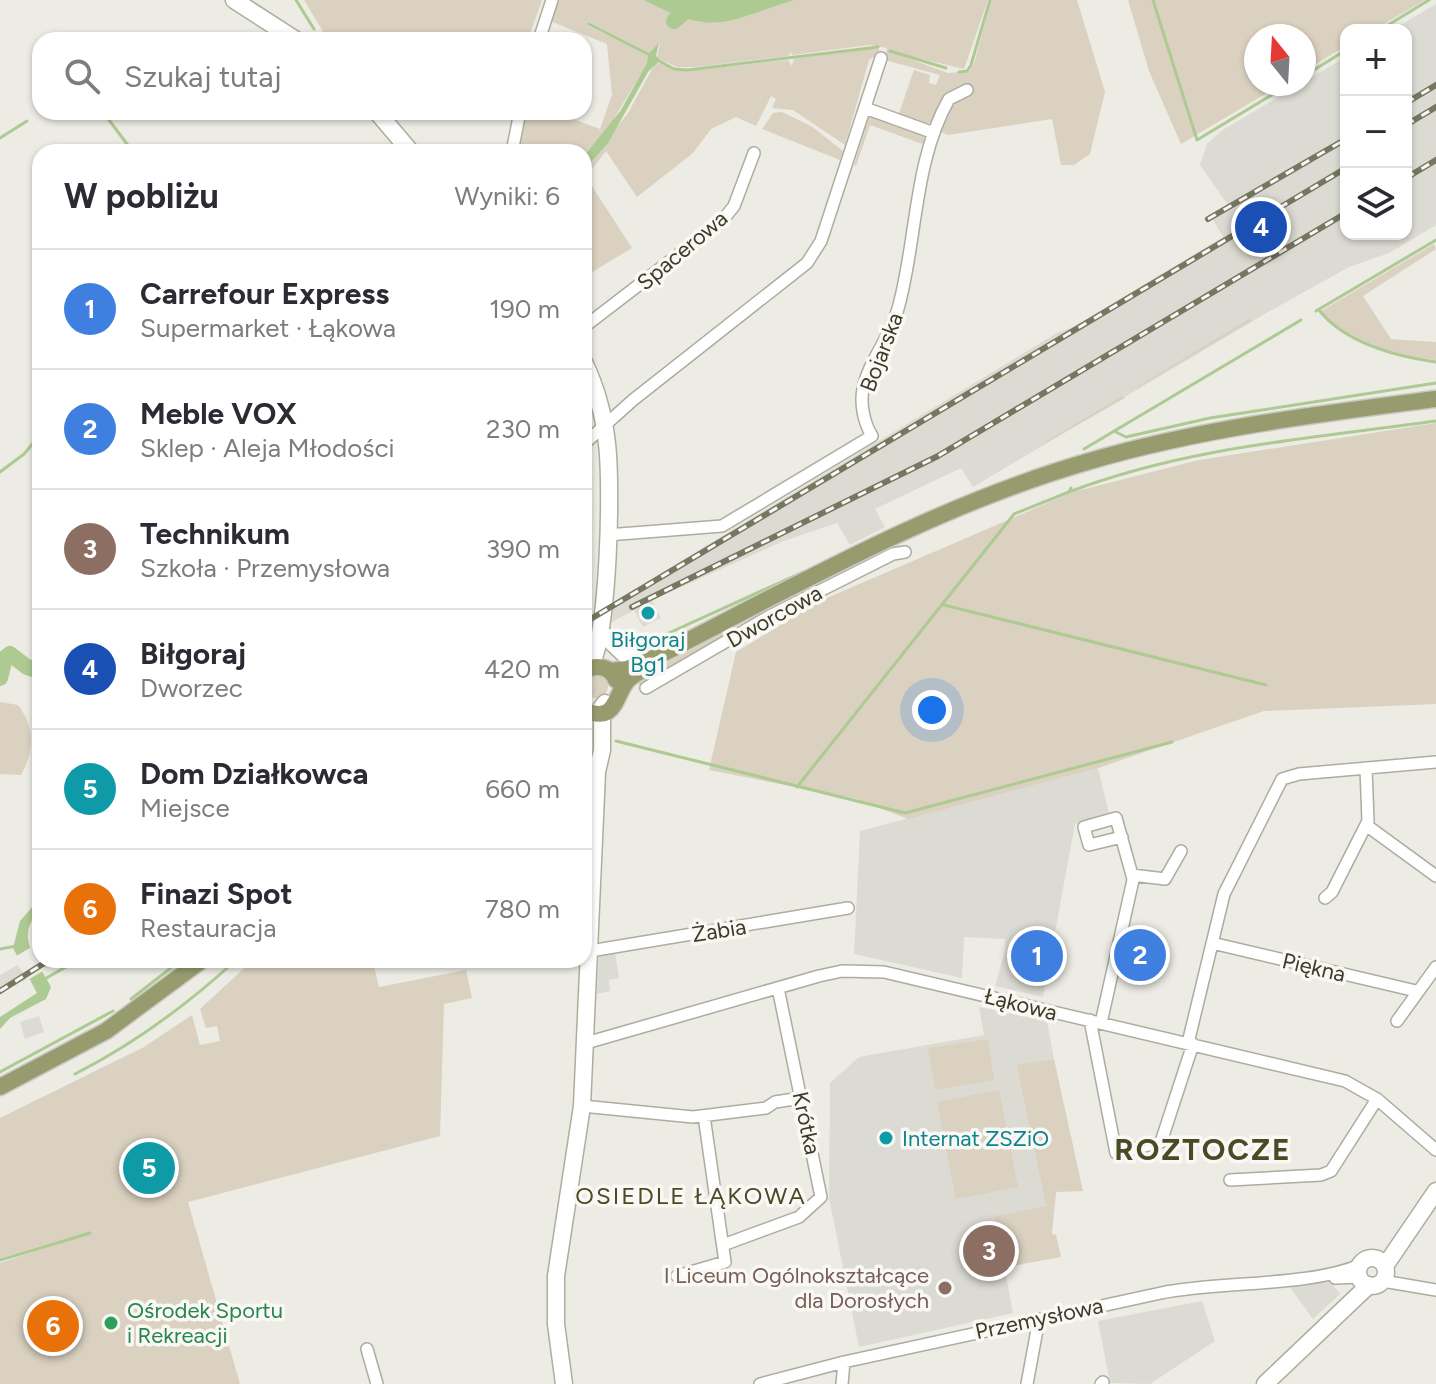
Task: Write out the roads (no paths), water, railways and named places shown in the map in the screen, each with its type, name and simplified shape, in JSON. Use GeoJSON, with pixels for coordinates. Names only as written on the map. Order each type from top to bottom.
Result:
{"type":"FeatureCollection","features":[{"type":"Feature","properties":{"kind":"main road"},"geometry":{"type":"LineString","coordinates":[[598,670],[658,655],[940,516],[1080,464],[1223,429],[1436,399]]}},
{"type":"Feature","properties":{"kind":"main road"},"geometry":{"type":"LineString","coordinates":[[593,708],[618,702],[638,683],[658,655]]}},
{"type":"Feature","properties":{"kind":"main road"},"geometry":{"type":"LineString","coordinates":[[593,708],[616,688],[598,670]]}},
{"type":"Feature","properties":{"kind":"main road"},"geometry":{"type":"LineString","coordinates":[[0,1087],[113,1027],[191,968]]}},
{"type":"Feature","properties":{"kind":"street"},"geometry":{"type":"LineString","coordinates":[[234,0],[284,32]]}},
{"type":"Feature","properties":{"kind":"street"},"geometry":{"type":"LineString","coordinates":[[542,32],[552,0]]}},
{"type":"Feature","properties":{"kind":"street"},"geometry":{"type":"LineString","coordinates":[[592,438],[807,263],[821,241],[881,58]]}},
{"type":"Feature","properties":{"kind":"street","name":"Bojarska"},"geometry":{"type":"LineString","coordinates":[[607,535],[722,526],[872,436],[867,427],[863,389],[888,339],[899,305],[934,133],[949,99],[967,90]]}},
{"type":"Feature","properties":{"kind":"street"},"geometry":{"type":"LineString","coordinates":[[865,108],[934,133]]}},
{"type":"Feature","properties":{"kind":"street"},"geometry":{"type":"LineString","coordinates":[[384,120],[404,144]]}},
{"type":"Feature","properties":{"kind":"street"},"geometry":{"type":"LineString","coordinates":[[514,144],[518,120]]}},
{"type":"Feature","properties":{"kind":"street","name":"Spacerowa"},"geometry":{"type":"LineString","coordinates":[[592,321],[722,221],[739,196],[754,153]]}},
{"type":"Feature","properties":{"kind":"street"},"geometry":{"type":"LineString","coordinates":[[592,387],[605,427],[609,467],[598,670]]}},
{"type":"Feature","properties":{"kind":"street","name":"Dworcowa"},"geometry":{"type":"LineString","coordinates":[[638,683],[893,554],[905,552]]}},
{"type":"Feature","properties":{"kind":"street"},"geometry":{"type":"LineString","coordinates":[[736,616],[744,631]]}},
{"type":"Feature","properties":{"kind":"street"},"geometry":{"type":"LineString","coordinates":[[602,633],[624,654],[658,655]]}},
{"type":"Feature","properties":{"kind":"street"},"geometry":{"type":"LineString","coordinates":[[592,900],[597,772],[593,708]]}},
{"type":"Feature","properties":{"kind":"street"},"geometry":{"type":"LineString","coordinates":[[1122,837],[1132,875],[1095,1022],[1116,1153],[1161,1142],[1190,1044],[1228,883],[1282,779],[1299,774],[1436,762]]}},
{"type":"Feature","properties":{"kind":"street"},"geometry":{"type":"LineString","coordinates":[[1325,898],[1332,892],[1366,825],[1366,768]]}},
{"type":"Feature","properties":{"kind":"street"},"geometry":{"type":"LineString","coordinates":[[1366,825],[1436,876]]}},
{"type":"Feature","properties":{"kind":"street"},"geometry":{"type":"LineString","coordinates":[[1132,875],[1165,879],[1181,851]]}},
{"type":"Feature","properties":{"kind":"street","name":"Żabia"},"geometry":{"type":"LineString","coordinates":[[592,951],[848,908]]}},
{"type":"Feature","properties":{"kind":"street","name":"Piękna"},"geometry":{"type":"LineString","coordinates":[[1212,943],[1416,991]]}},
{"type":"Feature","properties":{"kind":"street"},"geometry":{"type":"LineString","coordinates":[[1397,1021],[1436,967]]}},
{"type":"Feature","properties":{"kind":"street"},"geometry":{"type":"LineString","coordinates":[[564,1384],[555,1308],[556,1276],[582,1106],[589,968]]}},
{"type":"Feature","properties":{"kind":"street","name":"Łąkowa"},"geometry":{"type":"LineString","coordinates":[[586,1043],[831,973],[874,971],[1336,1078],[1377,1099],[1436,1150]]}},
{"type":"Feature","properties":{"kind":"street","name":"Krótka"},"geometry":{"type":"LineString","coordinates":[[723,1245],[799,1217],[821,1197],[778,988]]}},
{"type":"Feature","properties":{"kind":"street"},"geometry":{"type":"LineString","coordinates":[[582,1106],[704,1116],[766,1108],[775,1102],[801,1098]]}},
{"type":"Feature","properties":{"kind":"street"},"geometry":{"type":"LineString","coordinates":[[1230,1180],[1321,1175],[1331,1171],[1377,1099]]}},
{"type":"Feature","properties":{"kind":"street"},"geometry":{"type":"LineString","coordinates":[[677,1276],[725,1262],[704,1116]]}},
{"type":"Feature","properties":{"kind":"street"},"geometry":{"type":"LineString","coordinates":[[1265,1384],[1372,1273],[1436,1191]]}},
{"type":"Feature","properties":{"kind":"street"},"geometry":{"type":"LineString","coordinates":[[1372,1273],[1436,1290]]}},
{"type":"Feature","properties":{"kind":"street","name":"Przemysłowa"},"geometry":{"type":"LineString","coordinates":[[760,1384],[844,1362],[1194,1286],[1372,1273]]}},
{"type":"Feature","properties":{"kind":"street"},"geometry":{"type":"LineString","coordinates":[[1027,1384],[1039,1319]]}},
{"type":"Feature","properties":{"kind":"street"},"geometry":{"type":"LineString","coordinates":[[367,1349],[377,1384]]}},
{"type":"Feature","properties":{"kind":"street"},"geometry":{"type":"LineString","coordinates":[[842,1384],[844,1362]]}},
{"type":"Feature","properties":{"kind":"waterway"},"geometry":{"type":"LineString","coordinates":[[296,0],[314,29]]}},
{"type":"Feature","properties":{"kind":"waterway"},"geometry":{"type":"LineString","coordinates":[[674,21],[698,0]]}},
{"type":"Feature","properties":{"kind":"waterway"},"geometry":{"type":"LineString","coordinates":[[959,72],[967,71],[971,65],[990,0]]}},
{"type":"Feature","properties":{"kind":"waterway"},"geometry":{"type":"LineString","coordinates":[[1153,0],[1197,140],[1270,96]]}},
{"type":"Feature","properties":{"kind":"waterway"},"geometry":{"type":"LineString","coordinates":[[1390,24],[1429,0]]}},
{"type":"Feature","properties":{"kind":"waterway"},"geometry":{"type":"LineString","coordinates":[[589,24],[650,55]]}},
{"type":"Feature","properties":{"kind":"waterway"},"geometry":{"type":"LineString","coordinates":[[656,59],[674,69],[687,70],[878,47]]}},
{"type":"Feature","properties":{"kind":"waterway"},"geometry":{"type":"LineString","coordinates":[[890,51],[946,68]]}},
{"type":"Feature","properties":{"kind":"waterway"},"geometry":{"type":"LineString","coordinates":[[1316,69],[1340,54]]}},
{"type":"Feature","properties":{"kind":"waterway"},"geometry":{"type":"LineString","coordinates":[[109,120],[127,144]]}},
{"type":"Feature","properties":{"kind":"waterway"},"geometry":{"type":"LineString","coordinates":[[0,138],[27,121]]}},
{"type":"Feature","properties":{"kind":"waterway"},"geometry":{"type":"LineString","coordinates":[[1316,311],[1436,240]]}},
{"type":"Feature","properties":{"kind":"waterway"},"geometry":{"type":"LineString","coordinates":[[1319,310],[1342,331],[1372,346],[1436,362]]}},
{"type":"Feature","properties":{"kind":"waterway"},"geometry":{"type":"LineString","coordinates":[[1084,449],[1301,320]]}},
{"type":"Feature","properties":{"kind":"waterway"},"geometry":{"type":"LineString","coordinates":[[1114,431],[1126,437],[1210,418],[1436,383]]}},
{"type":"Feature","properties":{"kind":"waterway"},"geometry":{"type":"LineString","coordinates":[[1069,492],[1158,464],[1204,454],[1436,421]]}},
{"type":"Feature","properties":{"kind":"waterway"},"geometry":{"type":"LineString","coordinates":[[0,472],[32,444]]}},
{"type":"Feature","properties":{"kind":"waterway"},"geometry":{"type":"LineString","coordinates":[[797,787],[1014,514],[1069,492],[1071,488]]}},
{"type":"Feature","properties":{"kind":"waterway"},"geometry":{"type":"LineString","coordinates":[[636,648],[803,572]]}},
{"type":"Feature","properties":{"kind":"waterway"},"geometry":{"type":"LineString","coordinates":[[944,605],[1266,685]]}},
{"type":"Feature","properties":{"kind":"waterway"},"geometry":{"type":"LineString","coordinates":[[0,678],[5,658],[10,654],[32,669]]}},
{"type":"Feature","properties":{"kind":"waterway"},"geometry":{"type":"LineString","coordinates":[[616,741],[905,813],[1172,742]]}},
{"type":"Feature","properties":{"kind":"waterway"},"geometry":{"type":"LineString","coordinates":[[0,949],[16,946]]}},
{"type":"Feature","properties":{"kind":"waterway"},"geometry":{"type":"LineString","coordinates":[[43,980],[64,968]]}},
{"type":"Feature","properties":{"kind":"waterway"},"geometry":{"type":"LineString","coordinates":[[131,999],[171,968]]}},
{"type":"Feature","properties":{"kind":"waterway"},"geometry":{"type":"LineString","coordinates":[[75,1074],[159,1023],[227,968]]}},
{"type":"Feature","properties":{"kind":"waterway"},"geometry":{"type":"LineString","coordinates":[[0,1072],[113,1011]]}},
{"type":"Feature","properties":{"kind":"waterway"},"geometry":{"type":"LineString","coordinates":[[0,1260],[90,1233]]}},
{"type":"Feature","properties":{"kind":"railway"},"geometry":{"type":"LineString","coordinates":[[1412,99],[1436,85]]}},
{"type":"Feature","properties":{"kind":"railway"},"geometry":{"type":"LineString","coordinates":[[1412,121],[1436,107]]}},
{"type":"Feature","properties":{"kind":"railway"},"geometry":{"type":"LineString","coordinates":[[1208,219],[1340,142]]}},
{"type":"Feature","properties":{"kind":"railway"},"geometry":{"type":"LineString","coordinates":[[1412,174],[1436,160]]}},
{"type":"Feature","properties":{"kind":"railway"},"geometry":{"type":"LineString","coordinates":[[592,618],[1340,172]]}},
{"type":"Feature","properties":{"kind":"railway"},"geometry":{"type":"LineString","coordinates":[[632,607],[938,456],[1340,217]]}},
{"type":"Feature","properties":{"kind":"railway"},"geometry":{"type":"LineString","coordinates":[[0,991],[36,968]]}},
{"type":"Feature","properties":{"kind":"place","name":"Biłgoraj"},"geometry":{"type":"Point","coordinates":[1261,227]}},
{"type":"Feature","properties":{"kind":"place","name":"Biłgoraj Bg1"},"geometry":{"type":"Point","coordinates":[648,613]}},
{"type":"Feature","properties":{"kind":"place","name":"Meble VOX"},"geometry":{"type":"Point","coordinates":[1140,955]}},
{"type":"Feature","properties":{"kind":"place","name":"Carrefour Express"},"geometry":{"type":"Point","coordinates":[1037,956]}},
{"type":"Feature","properties":{"kind":"place","name":"Internat ZSZiO"},"geometry":{"type":"Point","coordinates":[886,1138]}},
{"type":"Feature","properties":{"kind":"place","name":"Dom Działkowca"},"geometry":{"type":"Point","coordinates":[149,1168]}},
{"type":"Feature","properties":{"kind":"place","name":"Technikum"},"geometry":{"type":"Point","coordinates":[989,1251]}},
{"type":"Feature","properties":{"kind":"place","name":"I Liceum Ogólnokształcące dla Dorosłych"},"geometry":{"type":"Point","coordinates":[945,1288]}},
{"type":"Feature","properties":{"kind":"place","name":"Ośrodek Sportu i Rekreacji"},"geometry":{"type":"Point","coordinates":[111,1323]}},
{"type":"Feature","properties":{"kind":"place","name":"Finazi Spot"},"geometry":{"type":"Point","coordinates":[53,1326]}},
{"type":"Feature","properties":{"kind":"district","name":"ROZTOCZE"},"geometry":{"type":"Point","coordinates":[1203,1150]}},
{"type":"Feature","properties":{"kind":"district","name":"OSIEDLE ŁĄKOWA"},"geometry":{"type":"Point","coordinates":[691,1196]}}]}
